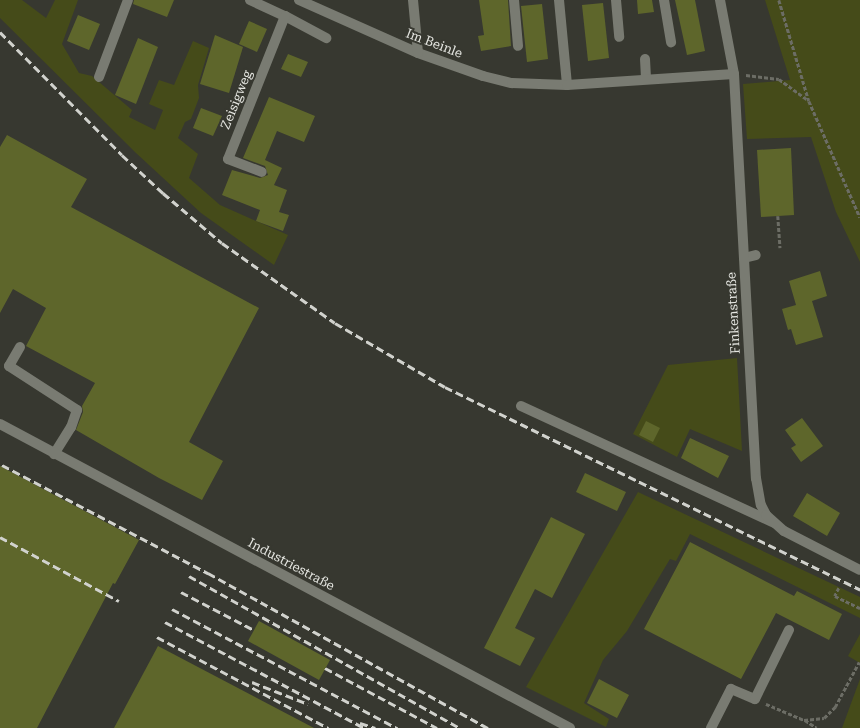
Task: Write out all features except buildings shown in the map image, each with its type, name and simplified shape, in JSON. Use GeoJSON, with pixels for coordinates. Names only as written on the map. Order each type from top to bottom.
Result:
{"type":"FeatureCollection","features":[{"type":"Feature","properties":{"kind":"street"},"geometry":{"type":"LineString","coordinates":[[99,77],[128,0]]}},
{"type":"Feature","properties":{"kind":"street"},"geometry":{"type":"LineString","coordinates":[[250,0],[285,16],[326,38]]}},
{"type":"Feature","properties":{"kind":"street","name":"Im Beinle"},"geometry":{"type":"LineString","coordinates":[[299,0],[418,53],[483,76],[512,83],[567,85],[734,74]]}},
{"type":"Feature","properties":{"kind":"street"},"geometry":{"type":"LineString","coordinates":[[413,0],[418,53]]}},
{"type":"Feature","properties":{"kind":"street"},"geometry":{"type":"LineString","coordinates":[[514,0],[518,46]]}},
{"type":"Feature","properties":{"kind":"street"},"geometry":{"type":"LineString","coordinates":[[559,0],[567,85]]}},
{"type":"Feature","properties":{"kind":"street"},"geometry":{"type":"LineString","coordinates":[[616,0],[619,37]]}},
{"type":"Feature","properties":{"kind":"street"},"geometry":{"type":"LineString","coordinates":[[664,0],[672,42]]}},
{"type":"Feature","properties":{"kind":"street","name":"Finkenstraße"},"geometry":{"type":"LineString","coordinates":[[720,0],[734,74],[758,493],[763,510],[774,523],[860,570]]}},
{"type":"Feature","properties":{"kind":"street","name":"Zeisigweg"},"geometry":{"type":"LineString","coordinates":[[262,172],[228,159],[285,16]]}},
{"type":"Feature","properties":{"kind":"street"},"geometry":{"type":"LineString","coordinates":[[645,58],[646,79]]}},
{"type":"Feature","properties":{"kind":"street"},"geometry":{"type":"LineString","coordinates":[[744,258],[756,254]]}},
{"type":"Feature","properties":{"kind":"street"},"geometry":{"type":"LineString","coordinates":[[20,347],[8,366],[77,410],[71,427],[54,454]]}},
{"type":"Feature","properties":{"kind":"street"},"geometry":{"type":"LineString","coordinates":[[522,406],[774,523]]}},
{"type":"Feature","properties":{"kind":"street","name":"Industriestraße"},"geometry":{"type":"LineString","coordinates":[[0,424],[570,728]]}},
{"type":"Feature","properties":{"kind":"street"},"geometry":{"type":"LineString","coordinates":[[711,728],[731,689],[755,699],[789,630]]}},
{"type":"Feature","properties":{"kind":"path"},"geometry":{"type":"LineString","coordinates":[[779,0],[809,101],[860,217]]}},
{"type":"Feature","properties":{"kind":"path"},"geometry":{"type":"LineString","coordinates":[[734,74],[779,79],[809,101]]}},
{"type":"Feature","properties":{"kind":"path"},"geometry":{"type":"LineString","coordinates":[[778,216],[780,248]]}},
{"type":"Feature","properties":{"kind":"path"},"geometry":{"type":"LineString","coordinates":[[838,588],[835,596],[860,608]]}},
{"type":"Feature","properties":{"kind":"path"},"geometry":{"type":"LineString","coordinates":[[804,720],[824,718],[835,707],[859,662]]}},
{"type":"Feature","properties":{"kind":"path"},"geometry":{"type":"LineString","coordinates":[[755,699],[804,720],[817,728]]}},
{"type":"Feature","properties":{"kind":"green space"},"geometry":{"type":"Polygon","coordinates":[[[0,0],[22,0],[46,18],[55,0],[78,0],[62,44],[79,73],[92,76],[132,110],[129,117],[155,130],[163,110],[149,104],[159,80],[174,85],[193,41],[209,48],[198,85],[199,98],[191,119],[185,122],[178,138],[198,154],[189,178],[220,205],[288,235],[274,265],[201,213],[136,153],[0,18],[0,0]]]}},
{"type":"Feature","properties":{"kind":"green space"},"geometry":{"type":"Polygon","coordinates":[[[765,0],[860,0],[860,262],[836,212],[811,137],[747,139],[743,84],[790,80],[765,0]]]}},
{"type":"Feature","properties":{"kind":"green space"},"geometry":{"type":"Polygon","coordinates":[[[737,358],[742,451],[690,429],[677,457],[633,434],[668,365],[737,358]]]}},
{"type":"Feature","properties":{"kind":"green space"},"geometry":{"type":"Polygon","coordinates":[[[638,492],[860,597],[860,618],[690,534],[676,561],[670,559],[627,631],[603,660],[584,703],[609,719],[606,727],[526,687],[638,492]]]}},
{"type":"Feature","properties":{"kind":"green space"},"geometry":{"type":"Polygon","coordinates":[[[860,634],[860,663],[848,656],[860,634]]]}},
{"type":"Feature","properties":{"kind":"green space"},"geometry":{"type":"Polygon","coordinates":[[[860,679],[860,728],[842,728],[860,679]]]}},
{"type":"Feature","properties":{"kind":"railway"},"geometry":{"type":"LineString","coordinates":[[0,32],[122,155],[163,193],[222,243],[335,323],[445,387],[860,589]]}},
{"type":"Feature","properties":{"kind":"railway"},"geometry":{"type":"LineString","coordinates":[[2,465],[208,573],[488,728]]}},
{"type":"Feature","properties":{"kind":"railway"},"geometry":{"type":"LineString","coordinates":[[0,537],[119,601]]}},
{"type":"Feature","properties":{"kind":"railway"},"geometry":{"type":"LineString","coordinates":[[189,576],[460,728]]}},
{"type":"Feature","properties":{"kind":"railway"},"geometry":{"type":"LineString","coordinates":[[181,592],[254,630]]}},
{"type":"Feature","properties":{"kind":"railway"},"geometry":{"type":"LineString","coordinates":[[172,609],[397,728]]}},
{"type":"Feature","properties":{"kind":"railway"},"geometry":{"type":"LineString","coordinates":[[165,622],[364,728]]}},
{"type":"Feature","properties":{"kind":"railway"},"geometry":{"type":"LineString","coordinates":[[157,637],[328,728]]}},
{"type":"Feature","properties":{"kind":"railway"},"geometry":{"type":"LineString","coordinates":[[325,668],[437,728]]}},
{"type":"Feature","properties":{"kind":"railway"},"geometry":{"type":"LineString","coordinates":[[252,682],[308,704]]}},
{"type":"Feature","properties":{"kind":"railway"},"geometry":{"type":"LineString","coordinates":[[360,723],[375,728]]}}]}
